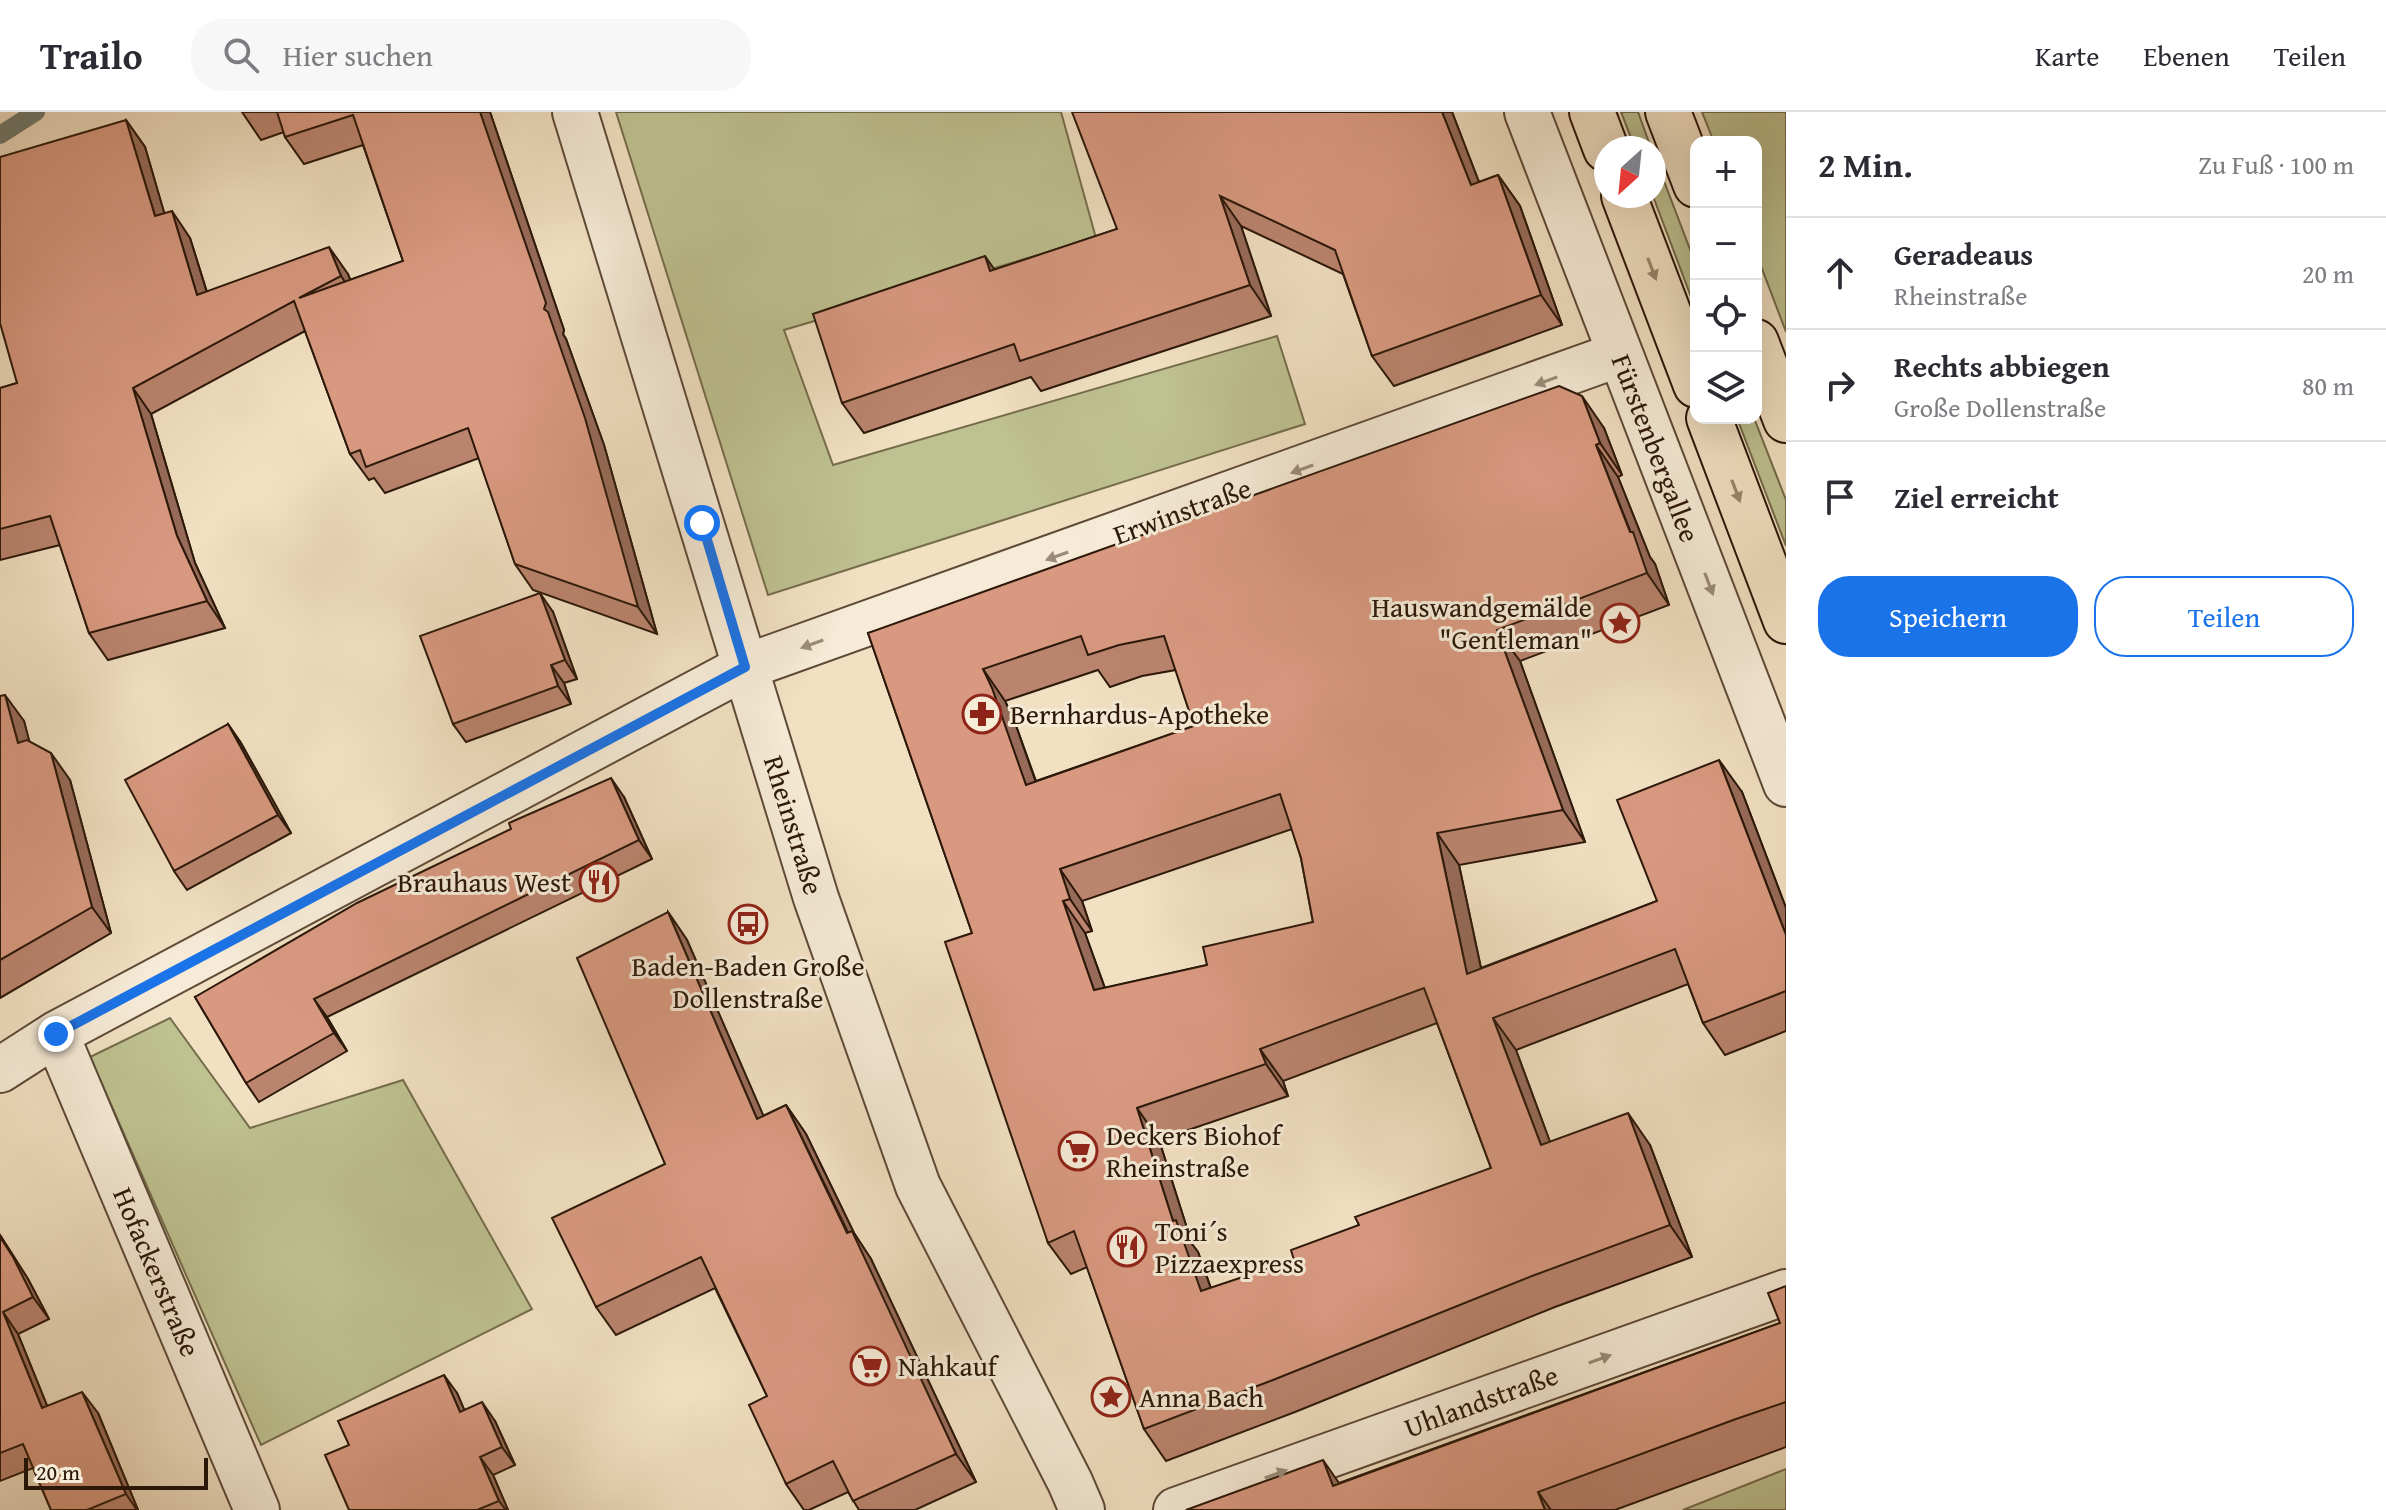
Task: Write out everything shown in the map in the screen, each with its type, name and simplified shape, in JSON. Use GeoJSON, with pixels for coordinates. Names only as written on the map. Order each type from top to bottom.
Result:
{"type":"FeatureCollection","features":[{"type":"Feature","properties":{"kind":"main road"},"geometry":{"type":"LineString","coordinates":[[1592,112],[1601,136]]}},
{"type":"Feature","properties":{"kind":"main road"},"geometry":{"type":"LineString","coordinates":[[1668,112],[1690,169]]}},
{"type":"Feature","properties":{"kind":"main road"},"geometry":{"type":"LineString","coordinates":[[1629,208],[1690,369]]}},
{"type":"Feature","properties":{"kind":"main road"},"geometry":{"type":"LineString","coordinates":[[1760,352],[1786,420]]}},
{"type":"Feature","properties":{"kind":"main road"},"geometry":{"type":"LineString","coordinates":[[1711,424],[1786,621]]}},
{"type":"Feature","properties":{"kind":"street","name":"Rheinstraße"},"geometry":{"type":"LineString","coordinates":[[575,112],[816,898],[918,1186],[1082,1510]]}},
{"type":"Feature","properties":{"kind":"street","name":"Fürstenbergallee"},"geometry":{"type":"LineString","coordinates":[[1527,112],[1786,784]]}},
{"type":"Feature","properties":{"kind":"street","name":"Erwinstraße"},"geometry":{"type":"LineString","coordinates":[[0,1070],[56,1034],[745,667],[1620,354]]}},
{"type":"Feature","properties":{"kind":"street","name":"Hofackerstraße"},"geometry":{"type":"LineString","coordinates":[[56,1034],[257,1510]]}},
{"type":"Feature","properties":{"kind":"street","name":"Uhlandstraße"},"geometry":{"type":"LineString","coordinates":[[1176,1510],[1786,1292]]}},
{"type":"Feature","properties":{"kind":"green space"},"geometry":{"type":"Polygon","coordinates":[[[616,112],[1061,112],[1096,238],[784,330],[833,465],[1277,336],[1305,424],[768,595],[616,112]]]}},
{"type":"Feature","properties":{"kind":"green space"},"geometry":{"type":"Polygon","coordinates":[[[1621,112],[1638,112],[1647,136],[1630,136],[1621,112]]]}},
{"type":"Feature","properties":{"kind":"green space"},"geometry":{"type":"Polygon","coordinates":[[[1702,112],[1786,112],[1786,332],[1762,269],[1762,136],[1712,136],[1702,112]]]}},
{"type":"Feature","properties":{"kind":"green space"},"geometry":{"type":"Polygon","coordinates":[[[1666,186],[1690,249],[1690,294],[1658,208],[1666,208],[1666,186]]]}},
{"type":"Feature","properties":{"kind":"green space"},"geometry":{"type":"Polygon","coordinates":[[[1739,424],[1756,424],[1786,500],[1786,546],[1739,424]]]}},
{"type":"Feature","properties":{"kind":"green space"},"geometry":{"type":"Polygon","coordinates":[[[170,1018],[250,1128],[403,1080],[532,1309],[261,1445],[90,1057],[170,1018]]]}},
{"type":"Feature","properties":{"kind":"green space"},"geometry":{"type":"Polygon","coordinates":[[[1786,1469],[1786,1510],[1683,1510],[1786,1469]]]}},
{"type":"Feature","properties":{"kind":"building"},"geometry":{"type":"Polygon","coordinates":[[[277,112],[480,112],[546,303],[544,309],[548,312],[585,418],[638,607],[515,564],[468,428],[366,467],[360,450],[350,454],[294,301],[133,388],[177,536],[207,601],[89,633],[50,516],[0,529],[0,388],[17,383],[0,323],[0,157],[126,120],[155,216],[172,211],[197,295],[329,247],[341,276],[299,298],[403,261],[353,115],[285,137],[277,112]]]}},
{"type":"Feature","properties":{"kind":"building"},"geometry":{"type":"Polygon","coordinates":[[[1072,112],[1442,112],[1471,185],[1498,175],[1541,295],[1372,356],[1335,250],[1220,196],[1250,285],[1020,361],[1014,344],[842,403],[813,314],[985,256],[990,271],[1117,229],[1072,112]]]}},
{"type":"Feature","properties":{"kind":"building"},"geometry":{"type":"Polygon","coordinates":[[[1559,386],[1582,396],[1600,443],[1596,445],[1647,573],[1497,630],[1563,810],[1437,833],[1467,974],[1657,901],[1617,800],[1719,760],[1786,935],[1786,991],[1703,1023],[1675,949],[1493,1018],[1541,1145],[1628,1113],[1670,1225],[1144,1429],[1074,1231],[1048,1243],[945,942],[972,933],[868,633],[1559,386]],[[1081,636],[983,669],[1026,785],[1194,726],[1164,636],[1088,655],[1081,636]],[[1280,794],[1060,869],[1070,899],[1063,901],[1094,990],[1207,965],[1203,947],[1313,922],[1301,858],[1280,794]],[[1424,988],[1260,1049],[1266,1064],[1137,1108],[1173,1221],[1176,1220],[1201,1291],[1294,1260],[1291,1250],[1359,1225],[1355,1217],[1491,1168],[1424,988]]]}},
{"type":"Feature","properties":{"kind":"building"},"geometry":{"type":"Polygon","coordinates":[[[540,593],[565,660],[551,665],[558,686],[453,724],[420,636],[540,593]]]}},
{"type":"Feature","properties":{"kind":"building"},"geometry":{"type":"Polygon","coordinates":[[[5,695],[18,743],[27,740],[51,753],[92,907],[0,960],[0,696],[5,695]]]}},
{"type":"Feature","properties":{"kind":"building"},"geometry":{"type":"Polygon","coordinates":[[[228,724],[278,815],[174,871],[125,780],[228,724]]]}},
{"type":"Feature","properties":{"kind":"building"},"geometry":{"type":"Polygon","coordinates":[[[611,778],[639,840],[314,999],[334,1033],[246,1083],[195,997],[357,903],[511,829],[509,823],[611,778]]]}},
{"type":"Feature","properties":{"kind":"building"},"geometry":{"type":"Polygon","coordinates":[[[668,912],[757,1119],[786,1105],[847,1233],[852,1231],[956,1454],[853,1501],[833,1461],[786,1484],[749,1405],[767,1396],[701,1257],[596,1307],[552,1218],[665,1164],[577,958],[668,912]]]}},
{"type":"Feature","properties":{"kind":"building"},"geometry":{"type":"Polygon","coordinates":[[[0,1237],[33,1297],[3,1312],[42,1408],[82,1392],[126,1494],[87,1510],[51,1510],[23,1444],[0,1453],[0,1237]]]}},
{"type":"Feature","properties":{"kind":"building"},"geometry":{"type":"Polygon","coordinates":[[[1786,1286],[1786,1402],[1538,1492],[1545,1510],[1186,1510],[1323,1460],[1333,1486],[1780,1323],[1768,1293],[1786,1286]]]}},
{"type":"Feature","properties":{"kind":"building"},"geometry":{"type":"Polygon","coordinates":[[[444,1375],[460,1412],[482,1402],[502,1447],[480,1457],[499,1501],[477,1510],[349,1510],[325,1455],[349,1445],[338,1421],[444,1375]]]}},
{"type":"Feature","properties":{"kind":"waterway"},"geometry":{"type":"LineString","coordinates":[[0,135],[36,112]]}},
{"type":"Feature","properties":{"kind":"place","name":"Hauswandgemälde \"Gentleman\""},"geometry":{"type":"Point","coordinates":[1620,623]}},
{"type":"Feature","properties":{"kind":"place","name":"Bernhardus-Apotheke"},"geometry":{"type":"Point","coordinates":[982,714]}},
{"type":"Feature","properties":{"kind":"place","name":"Brauhaus West"},"geometry":{"type":"Point","coordinates":[599,882]}},
{"type":"Feature","properties":{"kind":"place","name":"Baden-Baden Große Dollenstraße"},"geometry":{"type":"Point","coordinates":[748,924]}},
{"type":"Feature","properties":{"kind":"place","name":"Deckers Biohof Rheinstraße"},"geometry":{"type":"Point","coordinates":[1078,1151]}},
{"type":"Feature","properties":{"kind":"place","name":"Toni´s Pizzaexpress"},"geometry":{"type":"Point","coordinates":[1127,1247]}},
{"type":"Feature","properties":{"kind":"place","name":"Nahkauf"},"geometry":{"type":"Point","coordinates":[870,1366]}},
{"type":"Feature","properties":{"kind":"place","name":"Anna Bach"},"geometry":{"type":"Point","coordinates":[1111,1397]}},
{"type":"Feature","properties":{"kind":"route"},"geometry":{"type":"LineString","coordinates":[[56,1034],[745,667],[702,523]]}}]}
